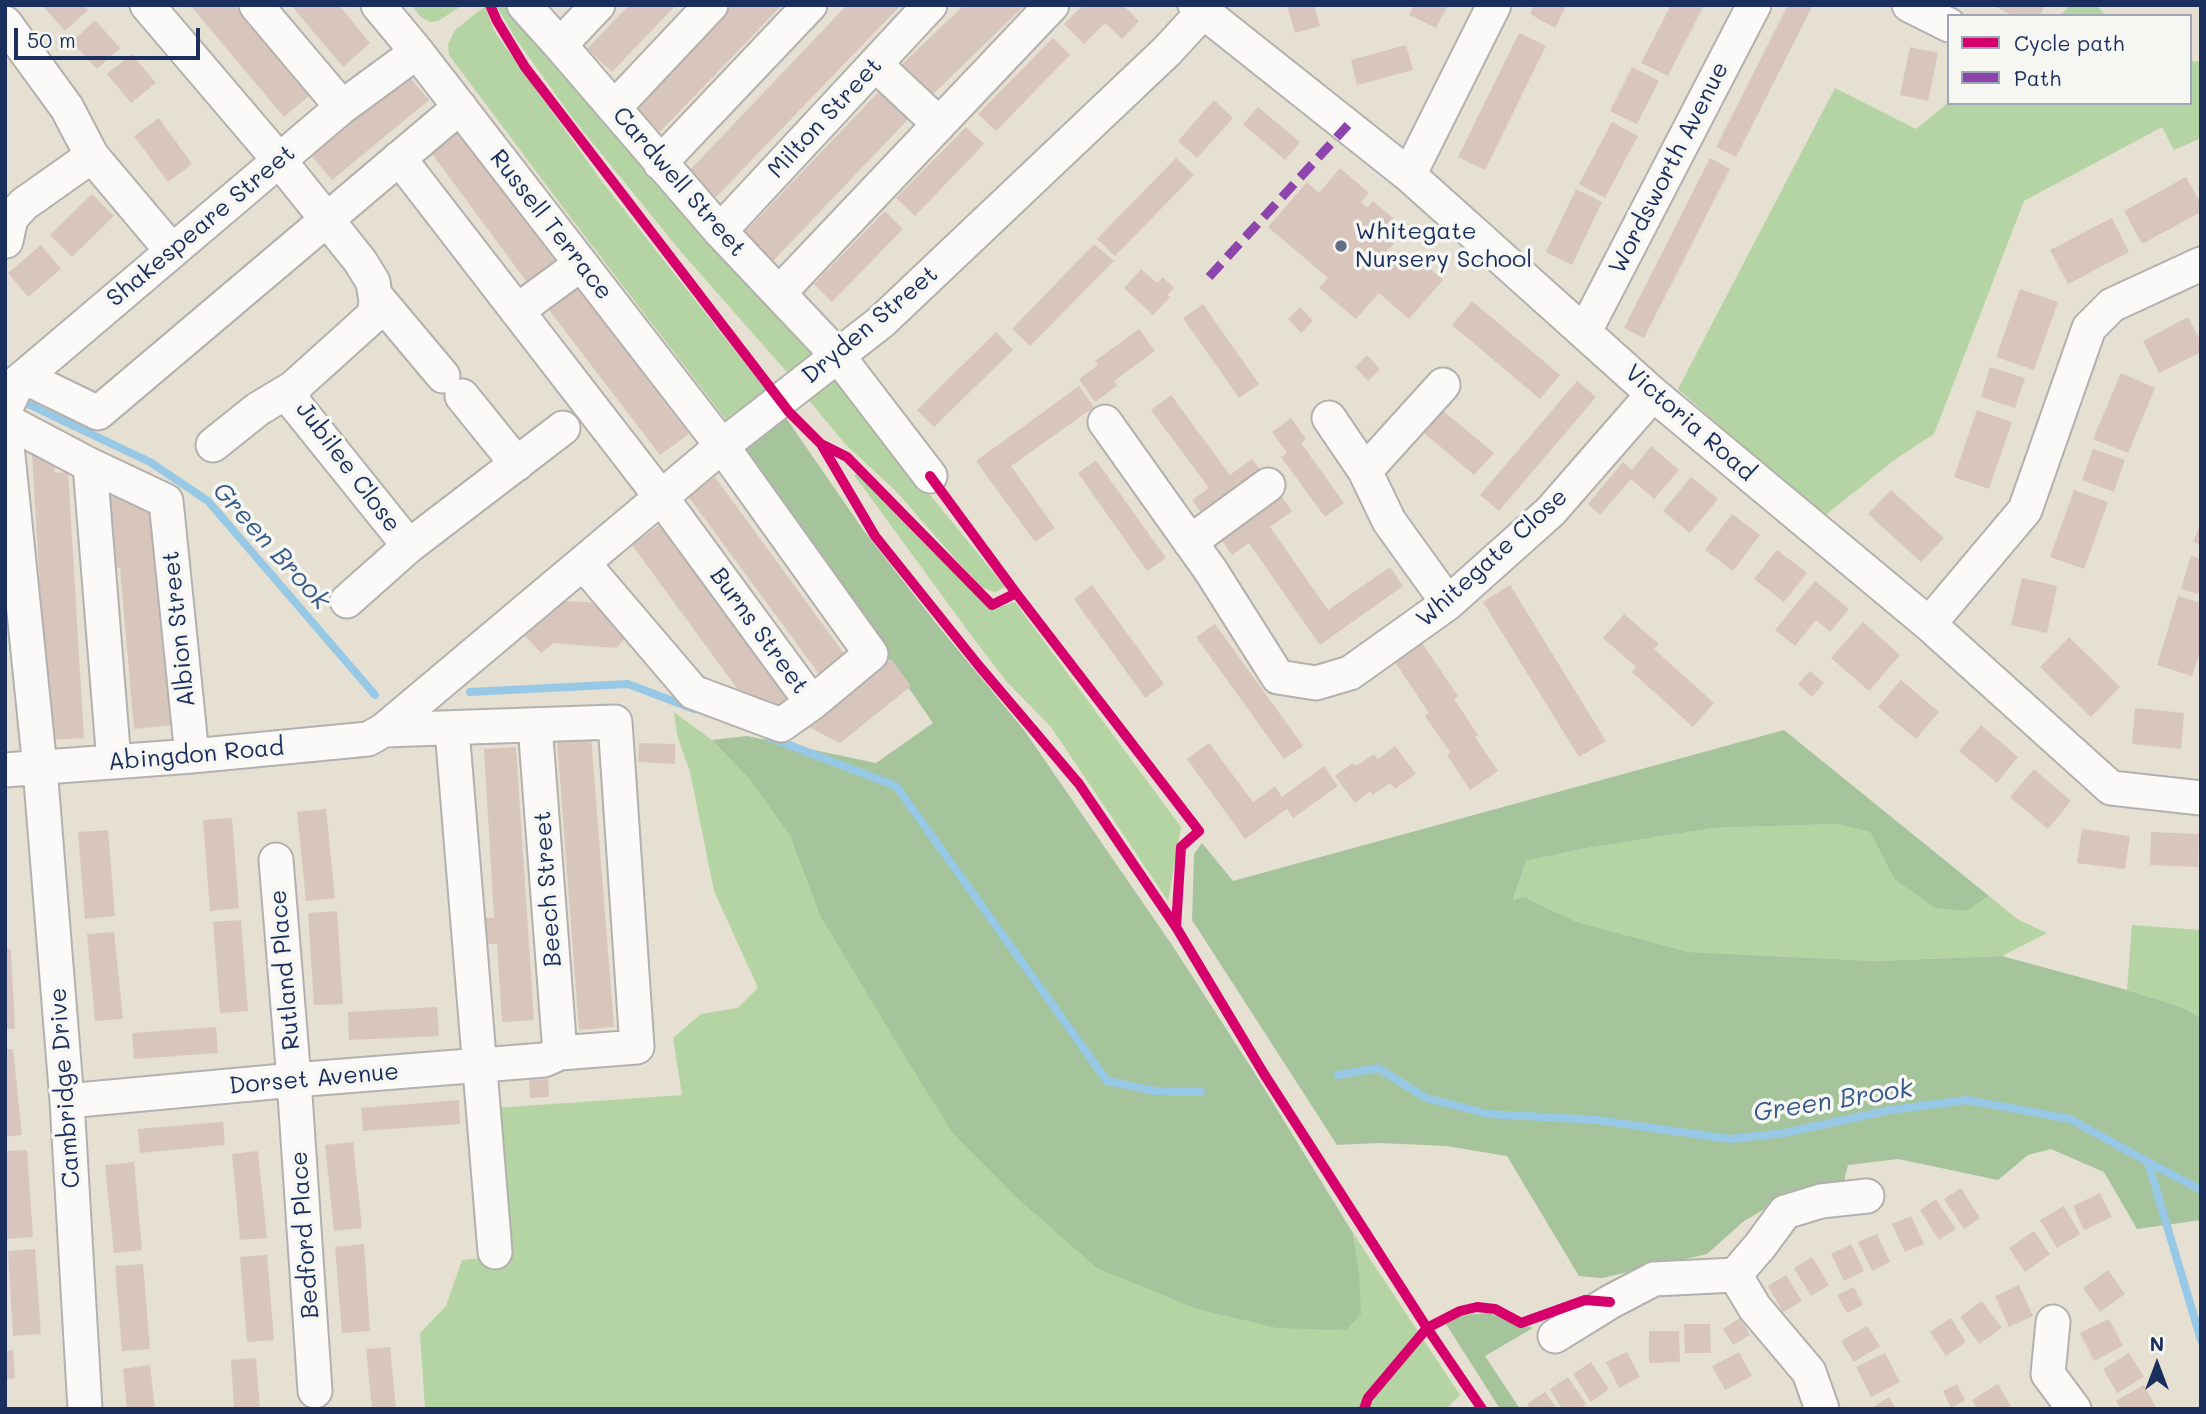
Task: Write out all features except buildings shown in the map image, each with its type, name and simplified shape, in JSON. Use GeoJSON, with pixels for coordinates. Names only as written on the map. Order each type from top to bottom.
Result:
{"type":"FeatureCollection","features":[{"type":"Feature","properties":{"kind":"street"},"geometry":{"type":"LineString","coordinates":[[147,5],[279,160],[360,261],[373,282],[375,295],[517,464]]}},
{"type":"Feature","properties":{"kind":"street"},"geometry":{"type":"LineString","coordinates":[[256,5],[342,107]]}},
{"type":"Feature","properties":{"kind":"street","name":"Russell Terrace"},"geometry":{"type":"LineString","coordinates":[[378,5],[722,446],[872,654]]}},
{"type":"Feature","properties":{"kind":"street","name":"Cardwell Street"},"geometry":{"type":"LineString","coordinates":[[524,5],[720,231],[838,356],[930,476]]}},
{"type":"Feature","properties":{"kind":"street"},"geometry":{"type":"LineString","coordinates":[[561,45],[598,5]]}},
{"type":"Feature","properties":{"kind":"street"},"geometry":{"type":"LineString","coordinates":[[614,108],[711,5]]}},
{"type":"Feature","properties":{"kind":"street"},"geometry":{"type":"LineString","coordinates":[[660,163],[810,5]]}},
{"type":"Feature","properties":{"kind":"street","name":"Milton Street"},"geometry":{"type":"LineString","coordinates":[[720,231],[930,5]]}},
{"type":"Feature","properties":{"kind":"street"},"geometry":{"type":"LineString","coordinates":[[779,293],[1052,5]]}},
{"type":"Feature","properties":{"kind":"street"},"geometry":{"type":"LineString","coordinates":[[1409,175],[1494,5]]}},
{"type":"Feature","properties":{"kind":"street","name":"Wordsworth Avenue"},"geometry":{"type":"LineString","coordinates":[[1585,331],[1754,5]]}},
{"type":"Feature","properties":{"kind":"street"},"geometry":{"type":"LineString","coordinates":[[1909,5],[1947,24]]}},
{"type":"Feature","properties":{"kind":"street","name":"Victoria Road"},"geometry":{"type":"LineString","coordinates":[[1201,7],[1409,175],[1653,394],[1929,624],[2111,788],[2201,799]]}},
{"type":"Feature","properties":{"kind":"street","name":"Dryden Street"},"geometry":{"type":"LineString","coordinates":[[384,730],[661,496],[881,322],[1167,51],[1201,7]]}},
{"type":"Feature","properties":{"kind":"street"},"geometry":{"type":"LineString","coordinates":[[5,23],[67,108],[92,156],[172,251]]}},
{"type":"Feature","properties":{"kind":"street","name":"Shakespeare Street"},"geometry":{"type":"LineString","coordinates":[[11,405],[172,251],[342,107],[417,52]]}},
{"type":"Feature","properties":{"kind":"street"},"geometry":{"type":"LineString","coordinates":[[875,64],[939,124]]}},
{"type":"Feature","properties":{"kind":"street"},"geometry":{"type":"LineString","coordinates":[[11,405],[97,413],[460,107]]}},
{"type":"Feature","properties":{"kind":"street"},"geometry":{"type":"LineString","coordinates":[[6,241],[10,218],[24,204],[92,156]]}},
{"type":"Feature","properties":{"kind":"street","name":"Burns Street"},"geometry":{"type":"LineString","coordinates":[[399,158],[661,496],[812,703],[872,654]]}},
{"type":"Feature","properties":{"kind":"street"},"geometry":{"type":"LineString","coordinates":[[517,311],[581,264]]}},
{"type":"Feature","properties":{"kind":"street"},"geometry":{"type":"LineString","coordinates":[[1929,624],[2025,510],[2089,328],[2112,304],[2201,264]]}},
{"type":"Feature","properties":{"kind":"street","name":"Jubilee Close"},"geometry":{"type":"LineString","coordinates":[[375,295],[374,315],[293,388],[294,403],[409,546]]}},
{"type":"Feature","properties":{"kind":"street"},"geometry":{"type":"LineString","coordinates":[[1365,471],[1443,385]]}},
{"type":"Feature","properties":{"kind":"street"},"geometry":{"type":"LineString","coordinates":[[213,445],[258,409],[293,388]]}},
{"type":"Feature","properties":{"kind":"street","name":"Whitegate Close"},"geometry":{"type":"LineString","coordinates":[[1104,422],[1217,580],[1278,677],[1316,683],[1350,673],[1448,603],[1551,511],[1653,394]]}},
{"type":"Feature","properties":{"kind":"street"},"geometry":{"type":"LineString","coordinates":[[11,405],[90,465],[114,762]]}},
{"type":"Feature","properties":{"kind":"street","name":"Cambridge Drive"},"geometry":{"type":"LineString","coordinates":[[11,405],[67,1101],[80,1408]]}},
{"type":"Feature","properties":{"kind":"street"},"geometry":{"type":"LineString","coordinates":[[1329,418],[1365,471],[1389,521],[1448,603]]}},
{"type":"Feature","properties":{"kind":"street","name":"Jubilee Close"},"geometry":{"type":"LineString","coordinates":[[346,601],[409,546],[563,428]]}},
{"type":"Feature","properties":{"kind":"street","name":"Albion Street"},"geometry":{"type":"LineString","coordinates":[[90,465],[166,501],[192,756]]}},
{"type":"Feature","properties":{"kind":"street"},"geometry":{"type":"LineString","coordinates":[[1190,542],[1268,485]]}},
{"type":"Feature","properties":{"kind":"street"},"geometry":{"type":"LineString","coordinates":[[583,563],[693,691],[780,725],[812,703]]}},
{"type":"Feature","properties":{"kind":"street","name":"Dorset Avenue"},"geometry":{"type":"LineString","coordinates":[[67,1101],[548,1060],[560,1053],[637,1048],[615,722],[536,725]]}},
{"type":"Feature","properties":{"kind":"street"},"geometry":{"type":"LineString","coordinates":[[384,730],[536,725]]}},
{"type":"Feature","properties":{"kind":"street","name":"Beech Street"},"geometry":{"type":"LineString","coordinates":[[536,725],[560,1053]]}},
{"type":"Feature","properties":{"kind":"street"},"geometry":{"type":"LineString","coordinates":[[452,729],[495,1252]]}},
{"type":"Feature","properties":{"kind":"street","name":"Abingdon Road"},"geometry":{"type":"LineString","coordinates":[[5,771],[368,739],[384,730]]}},
{"type":"Feature","properties":{"kind":"street","name":"Rutland Place"},"geometry":{"type":"LineString","coordinates":[[276,860],[294,1080]]}},
{"type":"Feature","properties":{"kind":"street","name":"Bedford Place"},"geometry":{"type":"LineString","coordinates":[[294,1080],[315,1391]]}},
{"type":"Feature","properties":{"kind":"street"},"geometry":{"type":"LineString","coordinates":[[1555,1336],[1654,1279],[1735,1275],[1784,1212],[1821,1201],[1867,1196]]}},
{"type":"Feature","properties":{"kind":"street"},"geometry":{"type":"LineString","coordinates":[[1735,1275],[1755,1308],[1809,1372],[1822,1409]]}},
{"type":"Feature","properties":{"kind":"street"},"geometry":{"type":"LineString","coordinates":[[2053,1322],[2048,1374],[2074,1409]]}},
{"type":"Feature","properties":{"kind":"green space"},"geometry":{"type":"Polygon","coordinates":[[[411,5],[463,5],[438,21],[430,22],[421,17],[411,5]]]}},
{"type":"Feature","properties":{"kind":"green space"},"geometry":{"type":"Polygon","coordinates":[[[496,5],[512,5],[821,359],[793,379],[682,253],[574,120],[516,39],[496,5]]]}},
{"type":"Feature","properties":{"kind":"green space"},"geometry":{"type":"Polygon","coordinates":[[[2068,5],[2096,5],[2104,14],[2061,14],[2068,5]]]}},
{"type":"Feature","properties":{"kind":"green space"},"geometry":{"type":"Polygon","coordinates":[[[485,6],[494,31],[603,183],[776,403],[732,423],[726,420],[449,55],[448,44],[455,30],[485,6]]]}},
{"type":"Feature","properties":{"kind":"green space"},"geometry":{"type":"Polygon","coordinates":[[[2192,61],[2201,62],[2201,138],[2174,150],[2162,127],[2024,201],[1934,434],[1897,458],[1823,517],[1678,389],[1835,88],[1916,129],[1947,104],[2192,105],[2192,61]]]}},
{"type":"Feature","properties":{"kind":"green space"},"geometry":{"type":"Polygon","coordinates":[[[832,374],[1005,587],[995,592],[980,587],[895,490],[846,445],[807,398],[832,374]]]}},
{"type":"Feature","properties":{"kind":"green space"},"geometry":{"type":"Polygon","coordinates":[[[784,415],[864,531],[1024,730],[1172,945],[1353,1233],[1359,1271],[1361,1314],[1346,1330],[1277,1328],[1197,1309],[1097,1268],[1016,1197],[952,1132],[904,1055],[820,916],[790,836],[750,780],[712,740],[747,736],[876,763],[933,723],[744,451],[745,441],[784,415]]]}},
{"type":"Feature","properties":{"kind":"green space"},"geometry":{"type":"Polygon","coordinates":[[[858,473],[988,608],[1015,602],[1181,827],[1168,901],[1051,727],[1006,681],[971,635],[854,475],[858,473]]]}},
{"type":"Feature","properties":{"kind":"green space"},"geometry":{"type":"Polygon","coordinates":[[[674,712],[712,740],[750,780],[790,836],[820,916],[952,1132],[1359,1271],[1353,1233],[1460,1395],[1446,1409],[425,1409],[420,1333],[446,1306],[462,1260],[512,1255],[494,1108],[682,1095],[673,1038],[701,1014],[738,1008],[758,988],[714,891],[690,772],[677,735],[674,712]]]}},
{"type":"Feature","properties":{"kind":"green space"},"geometry":{"type":"Polygon","coordinates":[[[1784,730],[1989,896],[1967,911],[1936,908],[1894,879],[1870,832],[1835,824],[1714,828],[1581,849],[1526,861],[1513,900],[1524,897],[1577,922],[1689,952],[1876,961],[2002,956],[2181,1007],[2201,1018],[2201,1220],[2137,1229],[2104,1172],[2051,1149],[2028,1155],[1998,1180],[1898,1159],[1848,1165],[1842,1190],[1780,1200],[1744,1221],[1707,1254],[1602,1278],[1579,1276],[1507,1156],[1447,1146],[1378,1143],[1337,1145],[1192,920],[1194,854],[1202,843],[1233,881],[1784,730]]]}},
{"type":"Feature","properties":{"kind":"green space"},"geometry":{"type":"Polygon","coordinates":[[[1835,824],[1870,832],[1894,879],[1967,911],[1989,896],[2017,919],[2047,933],[2002,956],[1876,961],[1689,952],[1577,922],[1524,897],[1513,901],[1526,861],[1581,849],[1714,828],[1835,824]]]}},
{"type":"Feature","properties":{"kind":"green space"},"geometry":{"type":"Polygon","coordinates":[[[2132,925],[2201,930],[2201,1018],[2181,1007],[2127,990],[2132,925]]]}},
{"type":"Feature","properties":{"kind":"green space"},"geometry":{"type":"Polygon","coordinates":[[[1488,1313],[1533,1328],[1485,1356],[1520,1409],[1500,1409],[1446,1324],[1463,1315],[1488,1313]]]}},
{"type":"Feature","properties":{"kind":"waterway","name":"Green Brook"},"geometry":{"type":"LineString","coordinates":[[17,399],[150,462],[208,501],[375,695]]}},
{"type":"Feature","properties":{"kind":"waterway"},"geometry":{"type":"LineString","coordinates":[[470,692],[628,684],[694,709]]}},
{"type":"Feature","properties":{"kind":"waterway"},"geometry":{"type":"LineString","coordinates":[[768,737],[896,786],[1107,1081],[1155,1091],[1201,1092]]}},
{"type":"Feature","properties":{"kind":"waterway","name":"Green Brook"},"geometry":{"type":"LineString","coordinates":[[1338,1075],[1378,1068],[1426,1098],[1488,1114],[1597,1120],[1730,1139],[1784,1133],[1891,1110],[1967,1100],[2070,1119],[2148,1162],[2201,1340]]}},
{"type":"Feature","properties":{"kind":"waterway"},"geometry":{"type":"LineString","coordinates":[[2148,1162],[2201,1190]]}},
{"type":"Feature","properties":{"kind":"marked path"},"geometry":{"type":"LineString","coordinates":[[1209,277],[1348,125]]}},
{"type":"Feature","properties":{"kind":"cycle path"},"geometry":{"type":"LineString","coordinates":[[490,5],[525,67],[789,412],[821,444],[875,536],[979,666],[1079,784],[1176,927],[1264,1074],[1482,1409]]}},
{"type":"Feature","properties":{"kind":"cycle path"},"geometry":{"type":"LineString","coordinates":[[821,444],[847,457],[992,605],[1016,593]]}},
{"type":"Feature","properties":{"kind":"cycle path"},"geometry":{"type":"LineString","coordinates":[[930,476],[1016,593],[1199,831],[1181,847],[1176,927]]}},
{"type":"Feature","properties":{"kind":"cycle path"},"geometry":{"type":"LineString","coordinates":[[1364,1409],[1368,1398],[1427,1328],[1460,1311],[1477,1307],[1495,1309],[1521,1323],[1585,1300],[1610,1302]]}},
{"type":"Feature","properties":{"kind":"place","name":"Whitegate Nursery School"},"geometry":{"type":"Point","coordinates":[1341,246]}}]}
